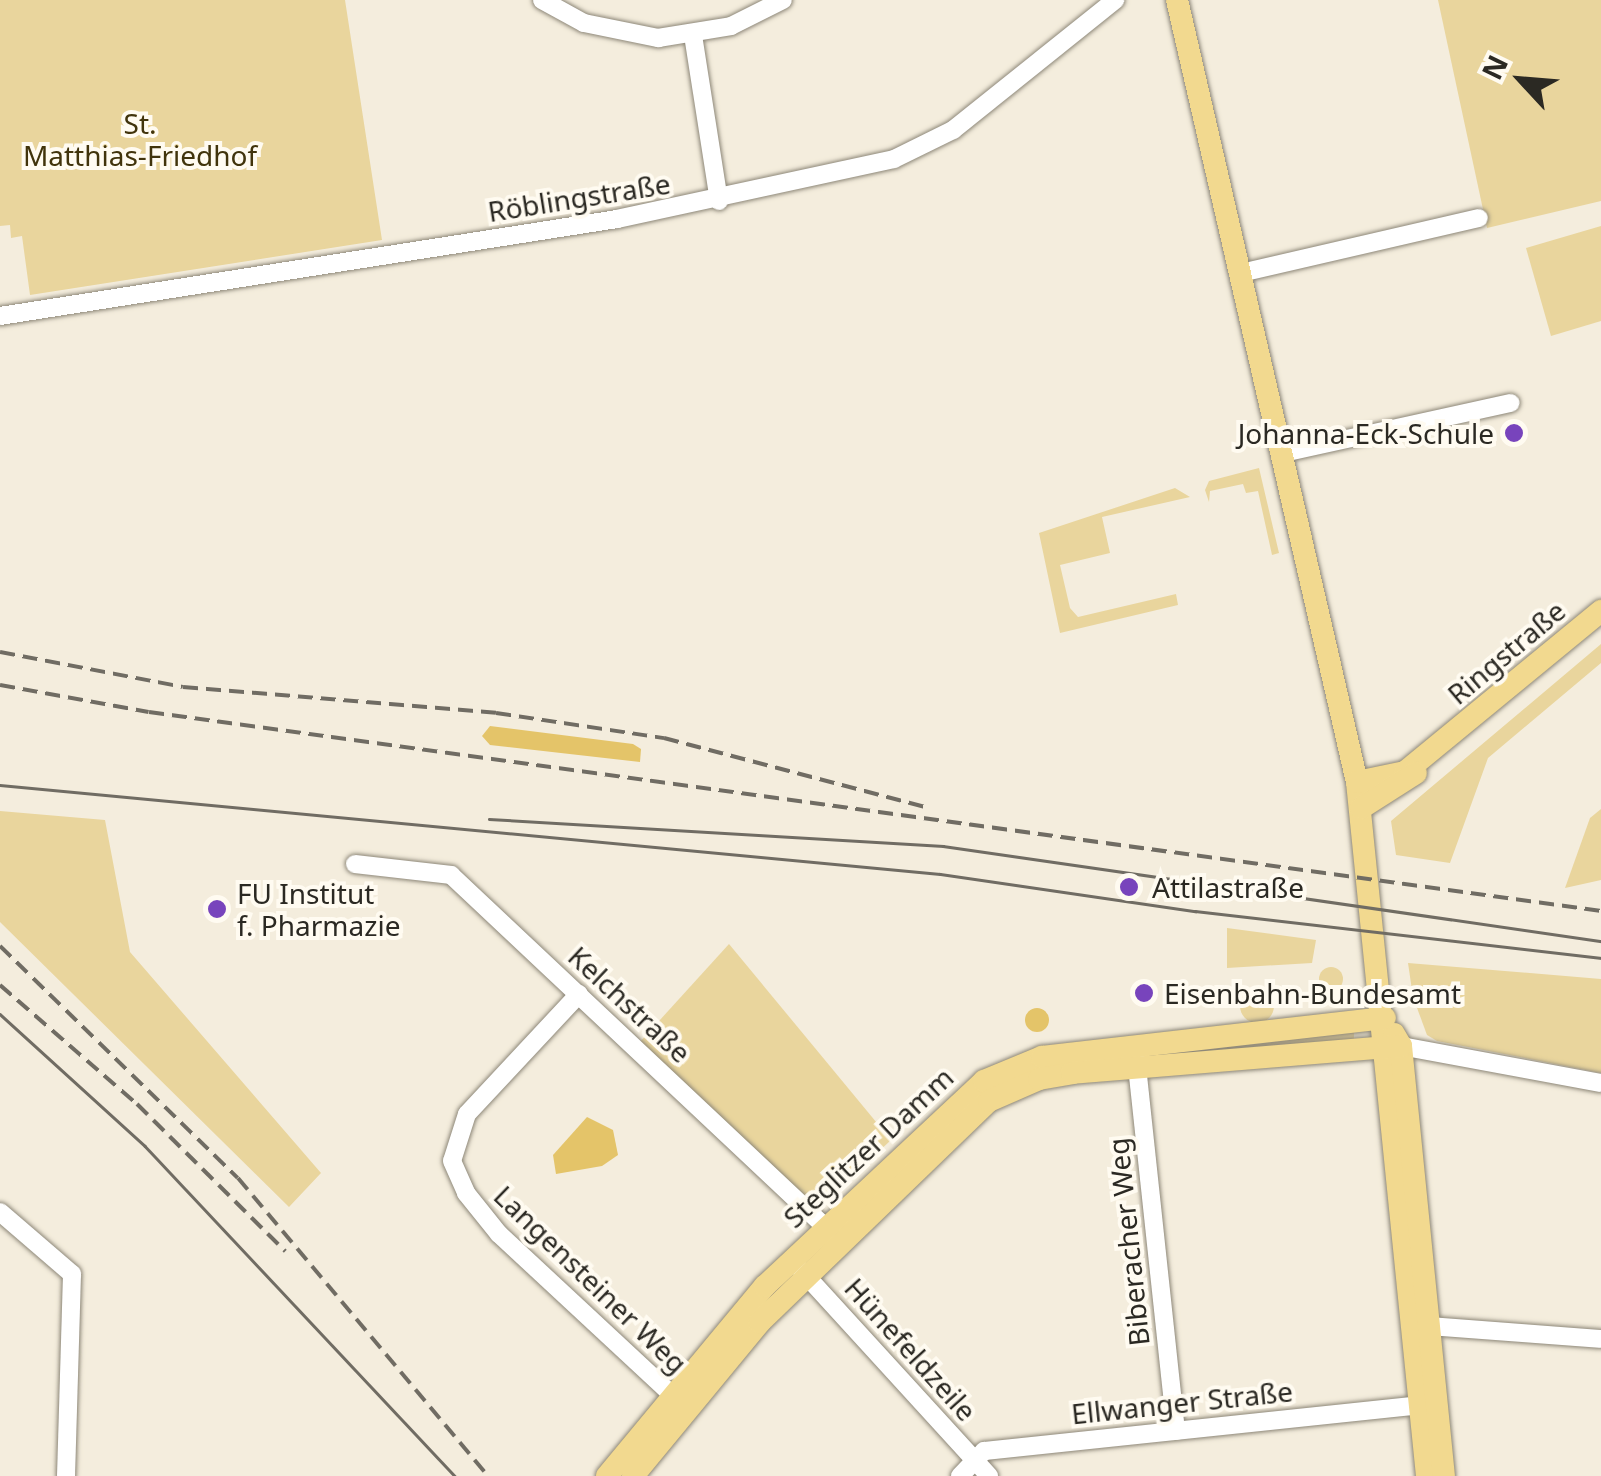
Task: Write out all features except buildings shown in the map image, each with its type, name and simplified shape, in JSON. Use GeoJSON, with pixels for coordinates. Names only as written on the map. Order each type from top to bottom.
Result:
{"type":"FeatureCollection","features":[{"type":"Feature","properties":{"kind":"main road"},"geometry":{"type":"LineString","coordinates":[[1177,0],[1357,782],[1391,1046],[1420,1326],[1444,1476]]}},
{"type":"Feature","properties":{"kind":"main road","name":"Ringstraße"},"geometry":{"type":"LineString","coordinates":[[1361,808],[1384,799],[1601,611]]}},
{"type":"Feature","properties":{"kind":"main road","name":"Ringstraße"},"geometry":{"type":"LineString","coordinates":[[1357,782],[1404,772],[1450,738]]}},
{"type":"Feature","properties":{"kind":"main road","name":"Steglitzer Damm"},"geometry":{"type":"LineString","coordinates":[[1136,1057],[1385,1018]]}},
{"type":"Feature","properties":{"kind":"main road","name":"Steglitzer Damm"},"geometry":{"type":"LineString","coordinates":[[607,1476],[679,1402],[798,1267],[984,1081],[1042,1058],[1391,1046]]}},
{"type":"Feature","properties":{"kind":"main road"},"geometry":{"type":"LineString","coordinates":[[1420,1326],[1420,1404],[1427,1476]]}},
{"type":"Feature","properties":{"kind":"main road","name":"Steglitzer Damm"},"geometry":{"type":"LineString","coordinates":[[633,1476],[679,1402]]}},
{"type":"Feature","properties":{"kind":"street"},"geometry":{"type":"LineString","coordinates":[[542,0],[606,30],[693,35],[743,22],[783,0]]}},
{"type":"Feature","properties":{"kind":"street","name":"Röblingstraße"},"geometry":{"type":"LineString","coordinates":[[0,316],[719,200],[919,150],[1116,0]]}},
{"type":"Feature","properties":{"kind":"street"},"geometry":{"type":"LineString","coordinates":[[693,35],[719,200]]}},
{"type":"Feature","properties":{"kind":"street"},"geometry":{"type":"LineString","coordinates":[[1241,273],[1480,218]]}},
{"type":"Feature","properties":{"kind":"street"},"geometry":{"type":"LineString","coordinates":[[1283,453],[1511,402]]}},
{"type":"Feature","properties":{"kind":"street","name":"Kelchstraße"},"geometry":{"type":"LineString","coordinates":[[355,864],[451,875],[833,1233]]}},
{"type":"Feature","properties":{"kind":"street","name":"Langensteiner Weg"},"geometry":{"type":"LineString","coordinates":[[579,994],[467,1114],[452,1161],[466,1193],[499,1234],[679,1402]]}},
{"type":"Feature","properties":{"kind":"street"},"geometry":{"type":"LineString","coordinates":[[1391,1046],[1601,1084]]}},
{"type":"Feature","properties":{"kind":"street","name":"Biberacher Weg"},"geometry":{"type":"LineString","coordinates":[[1136,1057],[1176,1431]]}},
{"type":"Feature","properties":{"kind":"street"},"geometry":{"type":"LineString","coordinates":[[0,1212],[72,1274],[66,1476]]}},
{"type":"Feature","properties":{"kind":"street","name":"Hünefeldzeile"},"geometry":{"type":"LineString","coordinates":[[798,1267],[990,1476]]}},
{"type":"Feature","properties":{"kind":"street"},"geometry":{"type":"LineString","coordinates":[[1420,1326],[1601,1339]]}},
{"type":"Feature","properties":{"kind":"street","name":"Ellwanger Straße"},"geometry":{"type":"LineString","coordinates":[[960,1476],[984,1451],[1420,1404]]}},
{"type":"Feature","properties":{"kind":"green space","name":"St. Matthias-Friedhof"},"geometry":{"type":"Polygon","coordinates":[[[0,0],[345,0],[382,240],[30,295],[22,236],[11,238],[10,225],[0,226],[0,0]]]}},
{"type":"Feature","properties":{"kind":"green space"},"geometry":{"type":"Polygon","coordinates":[[[1438,0],[1601,0],[1601,201],[1487,228],[1438,0]]]}},
{"type":"Feature","properties":{"kind":"green space"},"geometry":{"type":"Polygon","coordinates":[[[1601,226],[1601,321],[1551,336],[1526,248],[1601,226]]]}},
{"type":"Feature","properties":{"kind":"green space"},"geometry":{"type":"Polygon","coordinates":[[[1259,468],[1279,553],[1272,555],[1258,491],[1246,493],[1243,484],[1210,491],[1209,502],[1205,490],[1209,481],[1259,468]]]}},
{"type":"Feature","properties":{"kind":"green space"},"geometry":{"type":"Polygon","coordinates":[[[1175,488],[1190,497],[1102,517],[1110,553],[1060,565],[1070,608],[1078,617],[1176,594],[1178,605],[1060,633],[1039,533],[1175,488]]]}},
{"type":"Feature","properties":{"kind":"green space"},"geometry":{"type":"Polygon","coordinates":[[[1601,644],[1601,663],[1488,758],[1450,863],[1396,855],[1391,821],[1601,644]]]}},
{"type":"Feature","properties":{"kind":"green space"},"geometry":{"type":"Polygon","coordinates":[[[1601,809],[1601,880],[1565,888],[1590,818],[1601,809]]]}},
{"type":"Feature","properties":{"kind":"green space"},"geometry":{"type":"Polygon","coordinates":[[[0,811],[105,820],[130,952],[321,1173],[289,1207],[0,922],[0,811]]]}},
{"type":"Feature","properties":{"kind":"green space"},"geometry":{"type":"Polygon","coordinates":[[[1227,928],[1316,940],[1312,963],[1227,968],[1227,928]]]}},
{"type":"Feature","properties":{"kind":"green space"},"geometry":{"type":"Polygon","coordinates":[[[729,944],[891,1140],[826,1201],[807,1200],[639,1043],[729,944]]]}},
{"type":"Feature","properties":{"kind":"green space"},"geometry":{"type":"Polygon","coordinates":[[[1408,963],[1601,979],[1601,1073],[1437,1041],[1427,1035],[1413,997],[1408,963]]]}},
{"type":"Feature","properties":{"kind":"green space"},"geometry":{"type":"Polygon","coordinates":[[[1331,967],[1340,970],[1340,988],[1331,991],[1322,988],[1319,979],[1322,970],[1331,967]]]}},
{"type":"Feature","properties":{"kind":"green space"},"geometry":{"type":"Polygon","coordinates":[[[1257,989],[1269,994],[1274,1006],[1269,1018],[1257,1023],[1245,1018],[1240,1006],[1245,994],[1257,989]]]}},
{"type":"Feature","properties":{"kind":"green space"},"geometry":{"type":"Polygon","coordinates":[[[1354,1032],[1354,1040],[1149,1060],[1148,1052],[1354,1032]]]}},
{"type":"Feature","properties":{"kind":"shaded area"},"geometry":{"type":"Polygon","coordinates":[[[490,726],[633,744],[641,749],[640,762],[490,745],[482,736],[490,726]]]}},
{"type":"Feature","properties":{"kind":"shaded area"},"geometry":{"type":"Polygon","coordinates":[[[1037,1008],[1049,1020],[1037,1032],[1025,1020],[1037,1008]]]}},
{"type":"Feature","properties":{"kind":"shaded area"},"geometry":{"type":"Polygon","coordinates":[[[587,1117],[613,1130],[618,1155],[602,1166],[556,1174],[553,1155],[587,1117]]]}},
{"type":"Feature","properties":{"kind":"tram line"},"geometry":{"type":"LineString","coordinates":[[0,785],[940,874],[1195,911],[1601,958]]}},
{"type":"Feature","properties":{"kind":"tram line"},"geometry":{"type":"LineString","coordinates":[[489,819],[943,846],[1601,941]]}},
{"type":"Feature","properties":{"kind":"tram line"},"geometry":{"type":"LineString","coordinates":[[0,1014],[145,1146],[455,1476]]}},
{"type":"Feature","properties":{"kind":"railway"},"geometry":{"type":"LineString","coordinates":[[0,652],[183,687],[496,713],[664,738],[929,808]]}},
{"type":"Feature","properties":{"kind":"railway"},"geometry":{"type":"LineString","coordinates":[[0,685],[149,712],[1601,911]]}},
{"type":"Feature","properties":{"kind":"railway"},"geometry":{"type":"LineString","coordinates":[[0,946],[238,1178],[488,1476]]}},
{"type":"Feature","properties":{"kind":"railway"},"geometry":{"type":"LineString","coordinates":[[0,985],[137,1104],[285,1251]]}},
{"type":"Feature","properties":{"kind":"place","name":"Johanna-Eck-Schule"},"geometry":{"type":"Point","coordinates":[1514,433]}},
{"type":"Feature","properties":{"kind":"place","name":"Attilastraße"},"geometry":{"type":"Point","coordinates":[1129,887]}},
{"type":"Feature","properties":{"kind":"place","name":"FU Institut f. Pharmazie"},"geometry":{"type":"Point","coordinates":[217,909]}},
{"type":"Feature","properties":{"kind":"place","name":"Eisenbahn-Bundesamt"},"geometry":{"type":"Point","coordinates":[1144,993]}}]}
